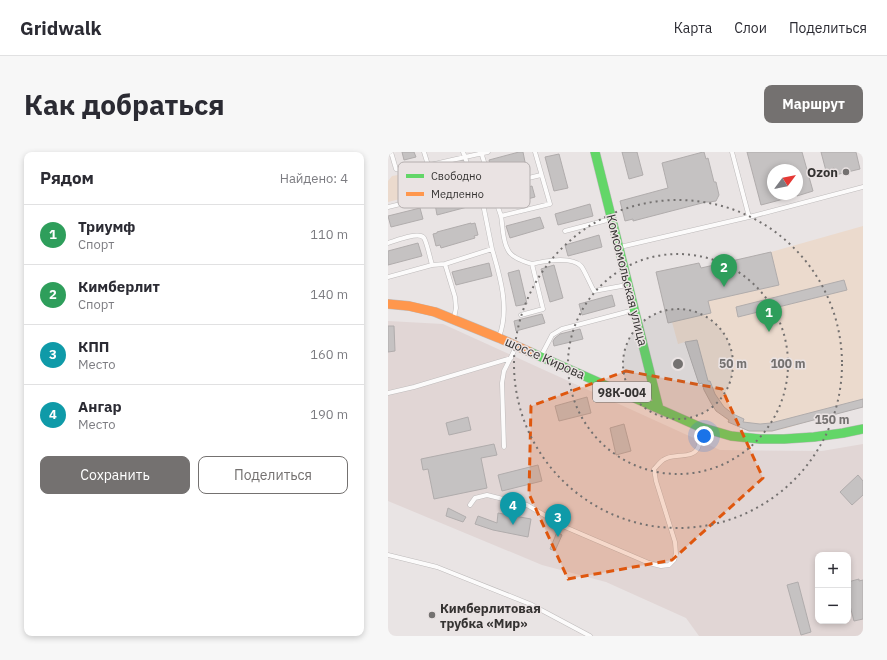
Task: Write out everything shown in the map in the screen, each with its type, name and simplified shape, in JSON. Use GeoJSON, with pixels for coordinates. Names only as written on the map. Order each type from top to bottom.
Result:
{"type":"FeatureCollection","features":[{"type":"Feature","properties":{"kind":"main road","name":"Комсомольская улица"},"geometry":{"type":"LineString","coordinates":[[595,152],[659,409]]}},
{"type":"Feature","properties":{"kind":"main road","name":"шоссе Кирова"},"geometry":{"type":"LineString","coordinates":[[388,304],[422,308],[436,312],[713,432],[734,437],[764,439],[824,437],[840,435],[863,429]]}},
{"type":"Feature","properties":{"kind":"lane"},"geometry":{"type":"LineString","coordinates":[[391,152],[396,169],[398,170]]}},
{"type":"Feature","properties":{"kind":"lane"},"geometry":{"type":"LineString","coordinates":[[424,152],[427,162]]}},
{"type":"Feature","properties":{"kind":"lane"},"geometry":{"type":"LineString","coordinates":[[438,162],[464,154],[488,152]]}},
{"type":"Feature","properties":{"kind":"lane"},"geometry":{"type":"LineString","coordinates":[[501,216],[550,204],[535,152]]}},
{"type":"Feature","properties":{"kind":"lane"},"geometry":{"type":"LineString","coordinates":[[732,152],[749,218]]}},
{"type":"Feature","properties":{"kind":"lane"},"geometry":{"type":"LineString","coordinates":[[530,178],[541,175]]}},
{"type":"Feature","properties":{"kind":"lane"},"geometry":{"type":"LineString","coordinates":[[618,247],[749,218],[863,187]]}},
{"type":"Feature","properties":{"kind":"lane"},"geometry":{"type":"LineString","coordinates":[[388,207],[398,205]]}},
{"type":"Feature","properties":{"kind":"lane"},"geometry":{"type":"LineString","coordinates":[[484,208],[501,282],[504,321],[499,338]]}},
{"type":"Feature","properties":{"kind":"lane"},"geometry":{"type":"LineString","coordinates":[[498,208],[508,251],[522,261],[532,264],[568,259],[580,266],[594,291],[628,284]]}},
{"type":"Feature","properties":{"kind":"lane"},"geometry":{"type":"LineString","coordinates":[[565,231],[611,219]]}},
{"type":"Feature","properties":{"kind":"lane"},"geometry":{"type":"LineString","coordinates":[[388,243],[415,235],[420,235],[426,243],[432,265]]}},
{"type":"Feature","properties":{"kind":"lane"},"geometry":{"type":"LineString","coordinates":[[388,278],[432,265],[445,264],[492,249]]}},
{"type":"Feature","properties":{"kind":"lane"},"geometry":{"type":"LineString","coordinates":[[445,264],[455,297],[456,308],[453,319]]}},
{"type":"Feature","properties":{"kind":"lane"},"geometry":{"type":"LineString","coordinates":[[521,315],[543,309],[532,264]]}},
{"type":"Feature","properties":{"kind":"lane"},"geometry":{"type":"LineString","coordinates":[[540,356],[552,336],[562,329],[634,310]]}},
{"type":"Feature","properties":{"kind":"lane"},"geometry":{"type":"LineString","coordinates":[[504,447],[502,382],[504,371],[517,346]]}},
{"type":"Feature","properties":{"kind":"lane"},"geometry":{"type":"LineString","coordinates":[[388,393],[414,387],[511,358]]}},
{"type":"Feature","properties":{"kind":"lane"},"geometry":{"type":"LineString","coordinates":[[470,505],[476,498],[487,495],[527,505],[565,527],[650,563],[661,566],[669,565],[674,560],[676,554],[675,542],[656,481],[654,469],[663,460],[672,456],[687,456],[693,454],[699,446],[700,427]]}},
{"type":"Feature","properties":{"kind":"lane"},"geometry":{"type":"LineString","coordinates":[[388,555],[437,566],[530,604],[590,636]]}},
{"type":"Feature","properties":{"kind":"highlighted area"},"geometry":{"type":"Polygon","coordinates":[[[626,371],[722,389],[763,478],[672,560],[568,579],[529,494],[531,406],[626,371]]]}},
{"type":"Feature","properties":{"kind":"shaded area"},"geometry":{"type":"Polygon","coordinates":[[[398,175],[398,200],[388,202],[388,181],[392,176],[398,175]]]}},
{"type":"Feature","properties":{"kind":"shaded area"},"geometry":{"type":"Polygon","coordinates":[[[863,226],[863,407],[771,432],[747,430],[727,420],[712,405],[702,383],[699,384],[685,342],[678,344],[672,322],[668,323],[656,272],[699,263],[701,268],[771,252],[863,226]]]}},
{"type":"Feature","properties":{"kind":"shaded area"},"geometry":{"type":"Polygon","coordinates":[[[388,321],[443,324],[720,450],[822,451],[863,444],[863,636],[699,636],[686,618],[606,582],[542,565],[388,501],[388,321]]]}},
{"type":"Feature","properties":{"kind":"building"},"geometry":{"type":"Polygon","coordinates":[[[402,152],[414,152],[416,157],[404,160],[402,152]]]}},
{"type":"Feature","properties":{"kind":"building"},"geometry":{"type":"Polygon","coordinates":[[[523,152],[525,162],[490,162],[489,160],[523,152]]]}},
{"type":"Feature","properties":{"kind":"building"},"geometry":{"type":"Polygon","coordinates":[[[622,152],[637,152],[643,175],[629,179],[622,152]]]}},
{"type":"Feature","properties":{"kind":"building"},"geometry":{"type":"Polygon","coordinates":[[[704,152],[706,159],[708,158],[714,182],[716,182],[719,195],[716,201],[706,202],[633,221],[633,219],[625,221],[620,201],[668,188],[662,163],[704,152]]]}},
{"type":"Feature","properties":{"kind":"building"},"geometry":{"type":"Polygon","coordinates":[[[747,152],[802,152],[813,191],[803,194],[803,164],[767,164],[767,200],[780,200],[761,205],[747,152]]]}},
{"type":"Feature","properties":{"kind":"building"},"geometry":{"type":"Polygon","coordinates":[[[821,152],[856,152],[860,169],[835,175],[834,168],[826,171],[821,152]]]}},
{"type":"Feature","properties":{"kind":"building"},"geometry":{"type":"Polygon","coordinates":[[[559,154],[568,188],[554,191],[545,157],[559,154]]]}},
{"type":"Feature","properties":{"kind":"building"},"geometry":{"type":"Polygon","coordinates":[[[532,186],[535,197],[530,198],[530,187],[532,186]]]}},
{"type":"Feature","properties":{"kind":"building"},"geometry":{"type":"Polygon","coordinates":[[[590,204],[593,216],[558,225],[555,214],[590,204]]]}},
{"type":"Feature","properties":{"kind":"building"},"geometry":{"type":"Polygon","coordinates":[[[420,208],[423,219],[391,227],[388,216],[420,208]]]}},
{"type":"Feature","properties":{"kind":"building"},"geometry":{"type":"Polygon","coordinates":[[[436,208],[463,208],[437,215],[436,208]]]}},
{"type":"Feature","properties":{"kind":"building"},"geometry":{"type":"Polygon","coordinates":[[[540,217],[544,228],[510,238],[506,226],[540,217]]]}},
{"type":"Feature","properties":{"kind":"building"},"geometry":{"type":"Polygon","coordinates":[[[475,223],[478,235],[474,236],[475,238],[441,248],[440,245],[436,246],[433,234],[475,223]]]}},
{"type":"Feature","properties":{"kind":"building"},"geometry":{"type":"Polygon","coordinates":[[[599,235],[602,247],[568,256],[565,245],[599,235]]]}},
{"type":"Feature","properties":{"kind":"building"},"geometry":{"type":"Polygon","coordinates":[[[418,243],[422,256],[388,265],[388,251],[418,243]]]}},
{"type":"Feature","properties":{"kind":"building"},"geometry":{"type":"Polygon","coordinates":[[[771,252],[779,285],[708,301],[711,313],[668,323],[656,272],[699,263],[701,268],[771,252]]]}},
{"type":"Feature","properties":{"kind":"building"},"geometry":{"type":"Polygon","coordinates":[[[489,263],[492,276],[456,285],[452,272],[489,263]]]}},
{"type":"Feature","properties":{"kind":"building"},"geometry":{"type":"Polygon","coordinates":[[[554,265],[563,298],[550,302],[541,269],[554,265]]]}},
{"type":"Feature","properties":{"kind":"building"},"geometry":{"type":"Polygon","coordinates":[[[519,270],[527,304],[516,306],[508,273],[519,270]]]}},
{"type":"Feature","properties":{"kind":"building"},"geometry":{"type":"Polygon","coordinates":[[[844,280],[847,290],[738,317],[736,307],[844,280]]]}},
{"type":"Feature","properties":{"kind":"building"},"geometry":{"type":"Polygon","coordinates":[[[612,295],[615,306],[582,315],[579,304],[612,295]]]}},
{"type":"Feature","properties":{"kind":"building"},"geometry":{"type":"Polygon","coordinates":[[[542,314],[545,323],[516,331],[514,321],[542,314]]]}},
{"type":"Feature","properties":{"kind":"building"},"geometry":{"type":"Polygon","coordinates":[[[388,326],[394,326],[395,351],[388,352],[388,326]]]}},
{"type":"Feature","properties":{"kind":"building"},"geometry":{"type":"Polygon","coordinates":[[[580,329],[583,339],[554,346],[553,341],[560,334],[580,329]]]}},
{"type":"Feature","properties":{"kind":"building"},"geometry":{"type":"Polygon","coordinates":[[[697,340],[708,381],[710,381],[715,394],[724,407],[733,414],[744,419],[743,422],[760,424],[771,423],[863,399],[863,407],[772,431],[749,431],[728,422],[729,420],[716,411],[704,390],[702,383],[699,384],[685,342],[697,340]]]}},
{"type":"Feature","properties":{"kind":"building"},"geometry":{"type":"Polygon","coordinates":[[[587,397],[591,413],[559,421],[555,406],[587,397]]]}},
{"type":"Feature","properties":{"kind":"building"},"geometry":{"type":"Polygon","coordinates":[[[468,417],[471,430],[449,435],[446,423],[468,417]]]}},
{"type":"Feature","properties":{"kind":"building"},"geometry":{"type":"Polygon","coordinates":[[[624,424],[631,451],[616,455],[610,428],[624,424]]]}},
{"type":"Feature","properties":{"kind":"building"},"geometry":{"type":"Polygon","coordinates":[[[494,444],[497,455],[481,458],[487,488],[434,499],[428,469],[423,470],[421,459],[494,444]]]}},
{"type":"Feature","properties":{"kind":"building"},"geometry":{"type":"Polygon","coordinates":[[[538,465],[542,481],[502,491],[498,475],[538,465]]]}},
{"type":"Feature","properties":{"kind":"building"},"geometry":{"type":"Polygon","coordinates":[[[858,475],[863,481],[863,495],[852,505],[840,492],[858,475]]]}},
{"type":"Feature","properties":{"kind":"building"},"geometry":{"type":"Polygon","coordinates":[[[448,508],[466,517],[463,522],[446,516],[448,508]]]}},
{"type":"Feature","properties":{"kind":"building"},"geometry":{"type":"Polygon","coordinates":[[[498,513],[531,519],[528,537],[493,530],[475,524],[478,516],[497,523],[498,513]]]}},
{"type":"Feature","properties":{"kind":"building"},"geometry":{"type":"Polygon","coordinates":[[[557,532],[562,535],[555,551],[550,549],[557,532]]]}},
{"type":"Feature","properties":{"kind":"building"},"geometry":{"type":"Polygon","coordinates":[[[859,579],[859,581],[863,580],[863,619],[854,621],[851,610],[851,581],[859,579]]]}},
{"type":"Feature","properties":{"kind":"building"},"geometry":{"type":"Polygon","coordinates":[[[798,582],[811,632],[801,635],[787,585],[798,582]]]}},
{"type":"Feature","properties":{"kind":"traffic: fast"},"geometry":{"type":"LineString","coordinates":[[595,152],[659,409]]}},
{"type":"Feature","properties":{"kind":"traffic: fast"},"geometry":{"type":"LineString","coordinates":[[530,352],[700,427],[731,436],[760,439],[784,439],[814,437],[863,429]]}},
{"type":"Feature","properties":{"kind":"traffic: slow"},"geometry":{"type":"LineString","coordinates":[[388,304],[409,306],[435,312],[530,352]]}},
{"type":"Feature","properties":{"kind":"place","name":"Ozon"},"geometry":{"type":"Point","coordinates":[846,172]}},
{"type":"Feature","properties":{"kind":"place","name":"Кимберлит"},"geometry":{"type":"Point","coordinates":[724,287]}},
{"type":"Feature","properties":{"kind":"place","name":"Триумф"},"geometry":{"type":"Point","coordinates":[769,332]}},
{"type":"Feature","properties":{"kind":"place","name":"Ангар"},"geometry":{"type":"Point","coordinates":[513,525]}},
{"type":"Feature","properties":{"kind":"place","name":"КПП"},"geometry":{"type":"Point","coordinates":[558,537]}},
{"type":"Feature","properties":{"kind":"place","name":"Кимберлитовая трубка «Мир»"},"geometry":{"type":"Point","coordinates":[432,615]}}]}
